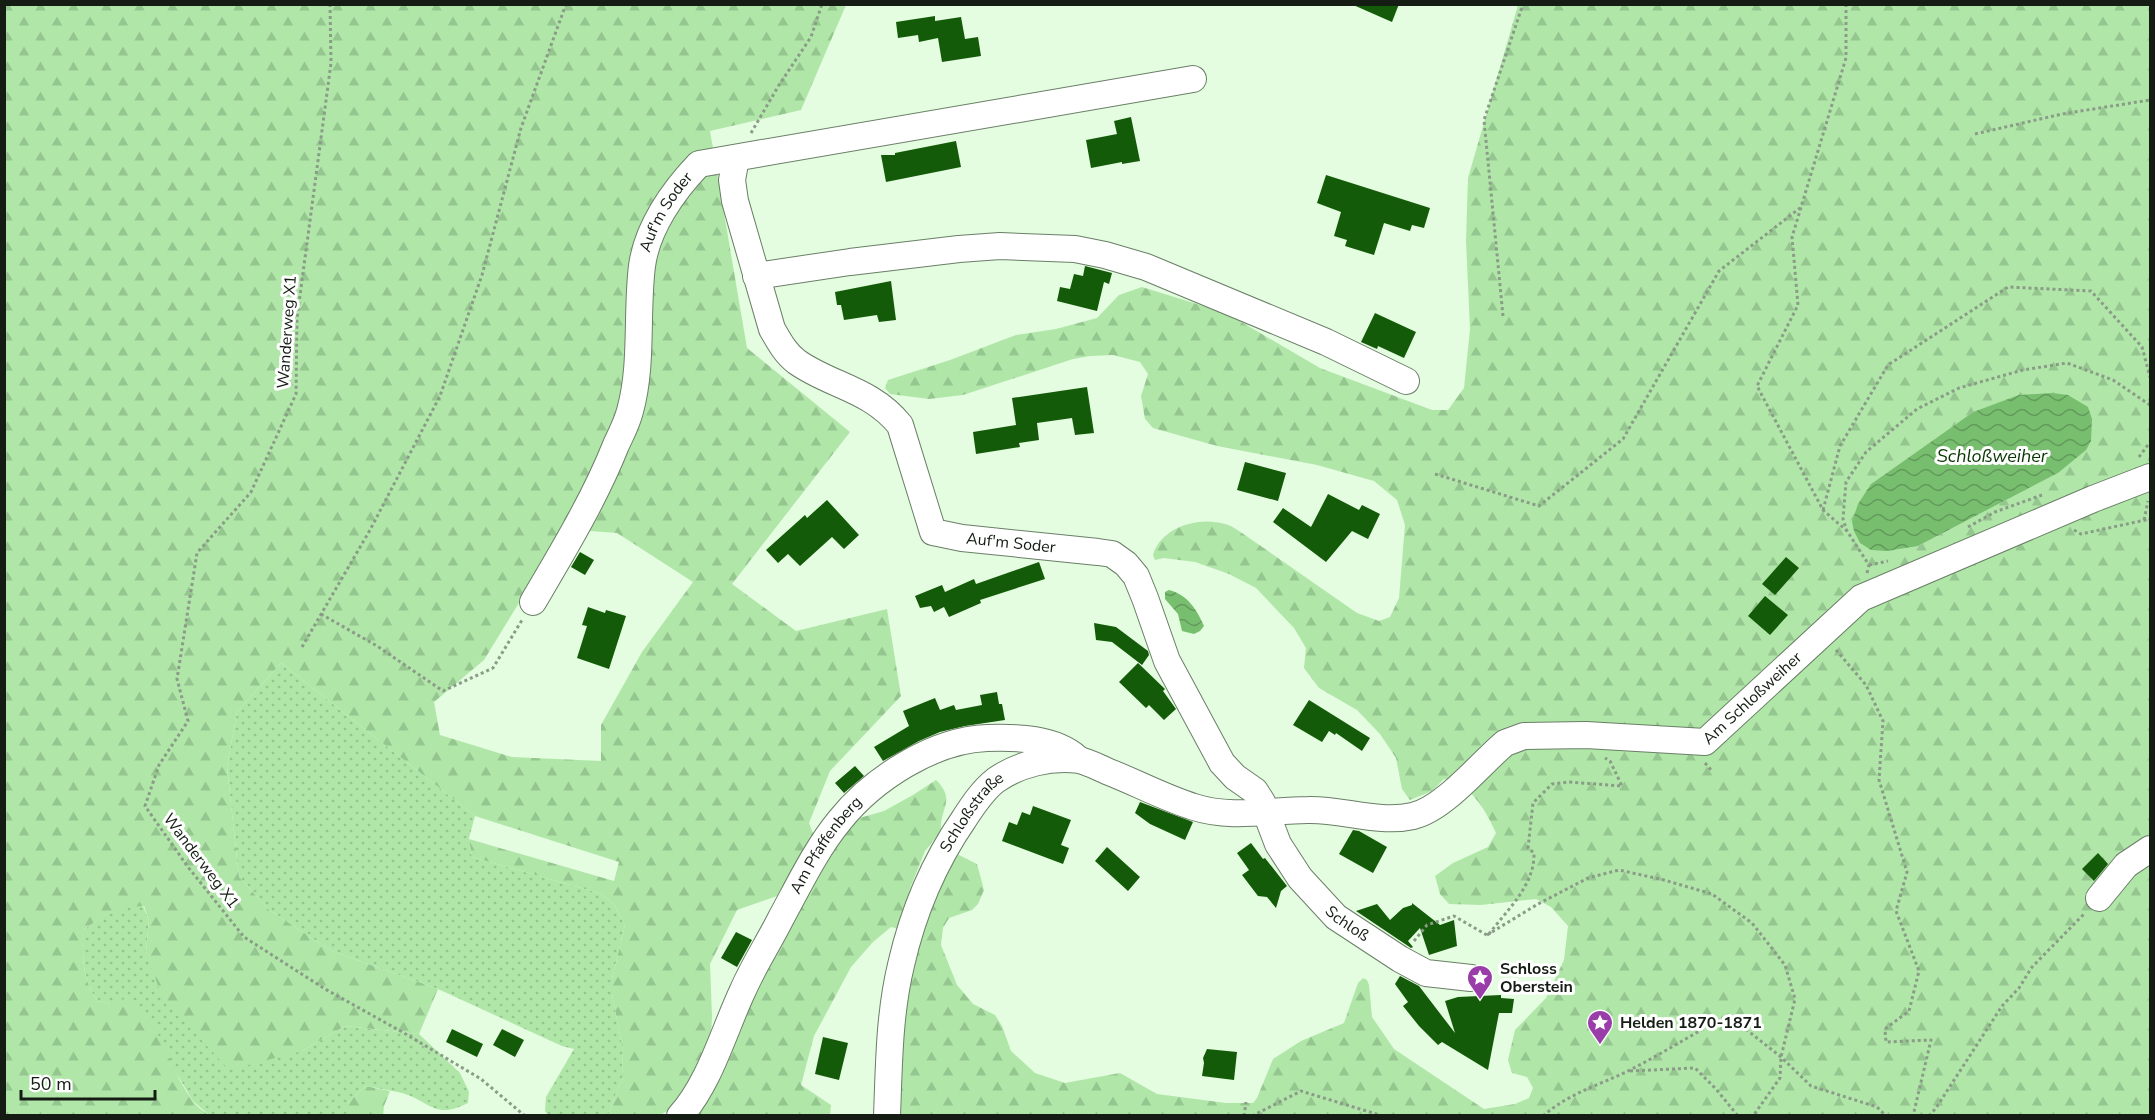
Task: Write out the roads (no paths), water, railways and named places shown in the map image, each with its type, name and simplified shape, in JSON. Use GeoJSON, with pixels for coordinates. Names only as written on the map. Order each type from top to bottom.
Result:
{"type":"FeatureCollection","features":[{"type":"Feature","properties":{"kind":"street","name":"Auf'm Soder"},"geometry":{"type":"LineString","coordinates":[[533,602],[572,536],[608,465],[630,412],[637,373],[642,264],[652,232],[682,182],[699,164],[1193,79]]}},
{"type":"Feature","properties":{"kind":"street","name":"Auf'm Soder"},"geometry":{"type":"LineString","coordinates":[[736,158],[732,180],[735,201],[772,328],[782,347],[797,362],[854,389],[892,415],[900,425],[933,532],[962,538],[1112,554],[1126,564],[1136,576],[1167,661],[1222,763],[1235,777],[1255,790],[1266,813]]}},
{"type":"Feature","properties":{"kind":"street"},"geometry":{"type":"LineString","coordinates":[[756,276],[959,249],[1000,246],[1076,249],[1105,255],[1157,271],[1326,342],[1406,381]]}},
{"type":"Feature","properties":{"kind":"street","name":"Am Schloßweiher"},"geometry":{"type":"LineString","coordinates":[[1266,813],[1309,810],[1356,814],[1378,819],[1414,816],[1434,807],[1505,743],[1524,736],[1586,735],[1705,742],[1861,598],[2052,516],[2143,469]]}},
{"type":"Feature","properties":{"kind":"street","name":"Am Pfaffenberg"},"geometry":{"type":"LineString","coordinates":[[684,1113],[703,1080],[744,988],[806,873],[840,819],[858,801],[904,766],[929,752],[971,738],[1056,744],[1080,760]]}},
{"type":"Feature","properties":{"kind":"street","name":"Schloßstraße"},"geometry":{"type":"LineString","coordinates":[[886,1116],[890,1033],[900,965],[914,916],[932,872],[955,832],[976,800],[994,781],[1014,770],[1037,762],[1080,760],[1195,807],[1231,813],[1266,813]]}},
{"type":"Feature","properties":{"kind":"street","name":"Schloß"},"geometry":{"type":"LineString","coordinates":[[1266,813],[1278,844],[1300,878],[1336,916],[1400,959],[1426,973],[1471,978]]}},
{"type":"Feature","properties":{"kind":"street"},"geometry":{"type":"LineString","coordinates":[[2098,898],[2126,865],[2151,849]]}},
{"type":"Feature","properties":{"kind":"water","name":"Schloßweiher"},"geometry":{"type":"Polygon","coordinates":[[[2052,393],[2068,395],[2088,407],[2092,419],[2091,441],[2086,450],[2058,473],[1918,546],[1886,551],[1871,550],[1860,543],[1852,522],[1858,504],[1871,484],[1973,412],[2019,395],[2052,393]]]}},
{"type":"Feature","properties":{"kind":"water"},"geometry":{"type":"Polygon","coordinates":[[[1169,590],[1182,595],[1195,609],[1204,626],[1200,631],[1194,634],[1182,631],[1178,614],[1165,599],[1165,592],[1169,590]]]}},
{"type":"Feature","properties":{"kind":"place","name":"Schloss Oberstein"},"geometry":{"type":"Point","coordinates":[1480,1001]}},
{"type":"Feature","properties":{"kind":"place","name":"Helden 1870-1871"},"geometry":{"type":"Point","coordinates":[1600,1046]}}]}
